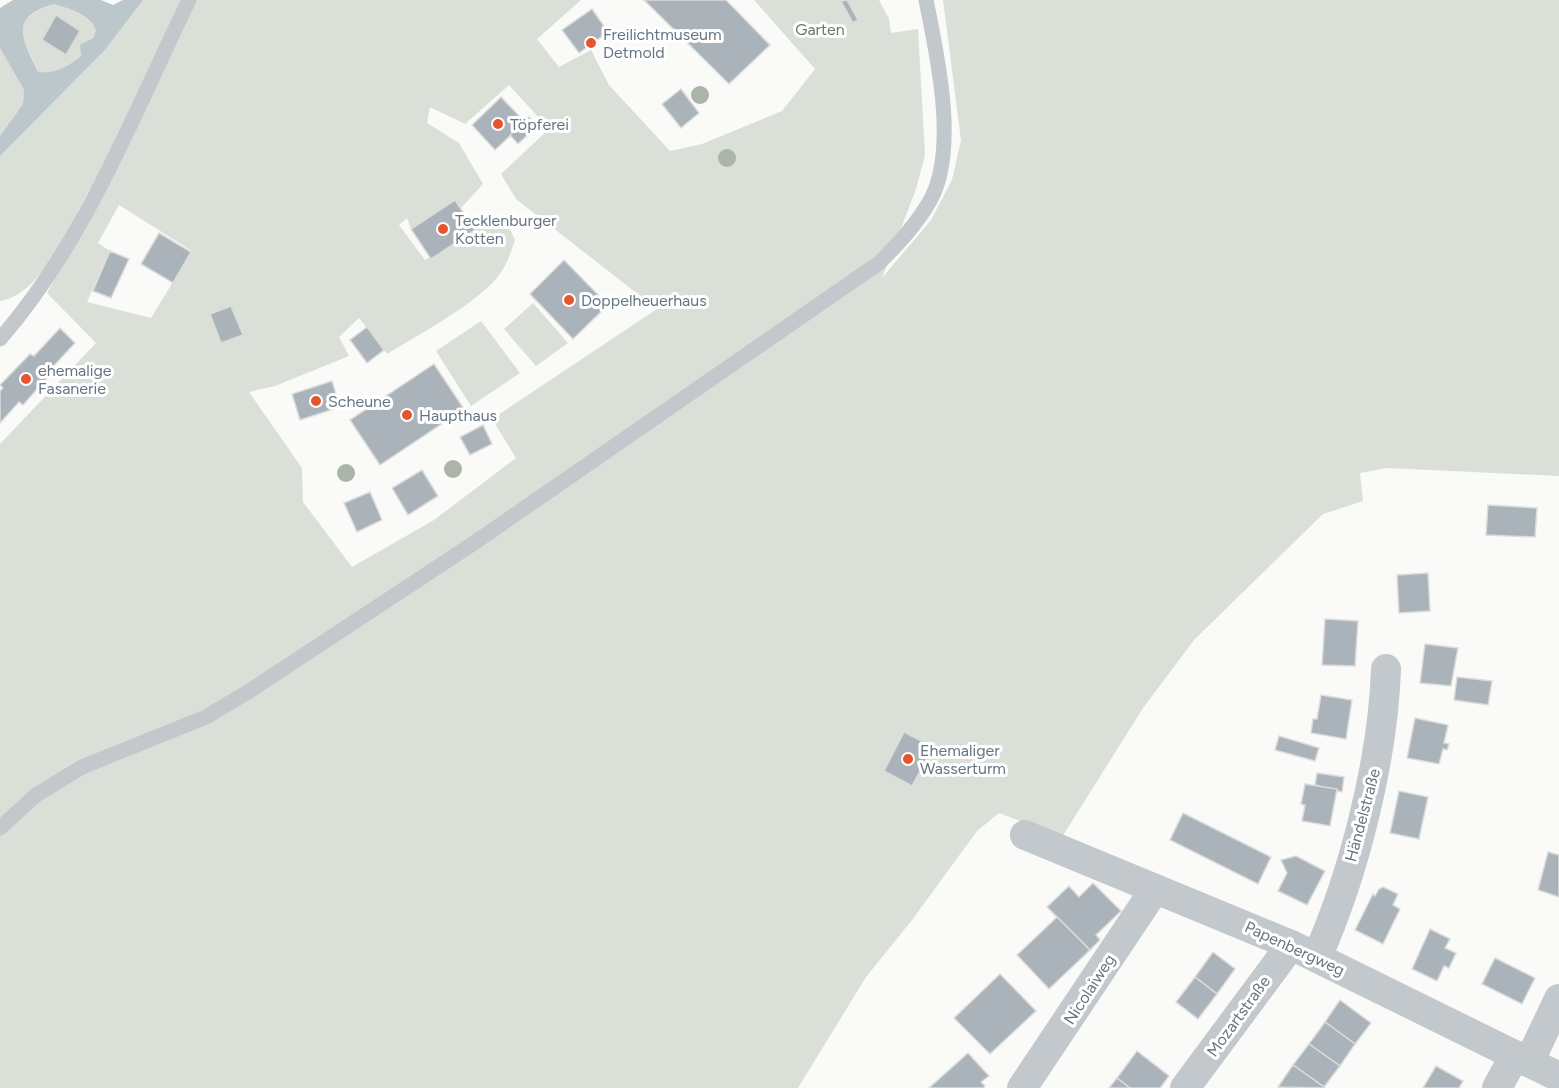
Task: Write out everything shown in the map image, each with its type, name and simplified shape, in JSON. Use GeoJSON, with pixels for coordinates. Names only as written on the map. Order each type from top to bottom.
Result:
{"type":"FeatureCollection","features":[{"type":"Feature","properties":{"kind":"street","name":"Händelstraße"},"geometry":{"type":"LineString","coordinates":[[1304,951],[1352,856],[1379,752],[1386,669]]}},
{"type":"Feature","properties":{"kind":"street","name":"Papenbergweg"},"geometry":{"type":"LineString","coordinates":[[1025,835],[1304,951],[1559,1077]]}},
{"type":"Feature","properties":{"kind":"street","name":"Nicolaiweg"},"geometry":{"type":"LineString","coordinates":[[1022,1088],[1155,889]]}},
{"type":"Feature","properties":{"kind":"street","name":"Mozartstraße"},"geometry":{"type":"LineString","coordinates":[[1185,1088],[1304,951]]}},
{"type":"Feature","properties":{"kind":"street"},"geometry":{"type":"LineString","coordinates":[[1497,1088],[1522,1059],[1559,999]]}},
{"type":"Feature","properties":{"kind":"lane"},"geometry":{"type":"LineString","coordinates":[[0,339],[44,285],[89,206],[189,0]]}},
{"type":"Feature","properties":{"kind":"lane"},"geometry":{"type":"LineString","coordinates":[[0,828],[36,795],[82,767],[207,717],[251,690],[474,543],[879,263],[910,232],[931,198],[941,170],[943,125],[937,53],[926,0]]}},
{"type":"Feature","properties":{"kind":"green space","name":"Garten"},"geometry":{"type":"Polygon","coordinates":[[[143,0],[581,0],[537,39],[559,67],[591,50],[609,85],[670,151],[702,144],[782,111],[815,69],[754,0],[879,0],[889,19],[891,33],[918,29],[925,155],[916,189],[882,278],[931,220],[952,180],[961,140],[943,0],[1559,0],[1559,476],[1387,468],[1360,473],[1363,501],[1323,514],[1194,640],[1143,708],[1062,837],[999,813],[977,831],[912,920],[866,977],[798,1088],[0,1088],[0,444],[96,343],[47,293],[103,195],[91,187],[54,255],[42,272],[29,286],[15,296],[0,301],[0,156],[105,50],[143,0]],[[509,85],[465,124],[430,107],[427,123],[459,143],[483,184],[461,208],[455,200],[411,229],[407,218],[399,225],[425,260],[474,230],[468,219],[487,216],[496,224],[507,223],[515,240],[507,262],[498,277],[458,311],[387,354],[359,318],[339,337],[349,356],[275,386],[249,392],[302,468],[303,502],[352,567],[434,520],[516,458],[492,419],[657,309],[516,199],[501,174],[549,129],[509,85]],[[119,205],[98,243],[110,251],[87,302],[151,318],[192,251],[119,205]]]}},
{"type":"Feature","properties":{"kind":"green space"},"geometry":{"type":"Polygon","coordinates":[[[54,4],[83,16],[93,24],[96,30],[87,47],[73,61],[57,70],[38,72],[23,30],[30,15],[54,4]]]}},
{"type":"Feature","properties":{"kind":"green space"},"geometry":{"type":"Polygon","coordinates":[[[0,48],[24,90],[23,104],[0,136],[0,48]]]}},
{"type":"Feature","properties":{"kind":"green space"},"geometry":{"type":"Polygon","coordinates":[[[533,303],[568,343],[536,366],[504,329],[533,303]]]}},
{"type":"Feature","properties":{"kind":"green space"},"geometry":{"type":"Polygon","coordinates":[[[481,321],[520,373],[471,406],[436,351],[481,321]]]}},
{"type":"Feature","properties":{"kind":"shaded area"},"geometry":{"type":"Polygon","coordinates":[[[13,0],[101,0],[113,5],[123,0],[143,0],[105,50],[0,156],[0,136],[23,104],[24,90],[0,48],[0,8],[13,0]],[[54,4],[30,15],[23,30],[27,48],[38,72],[56,70],[72,63],[81,55],[80,45],[93,38],[96,30],[84,16],[54,4]]]}},
{"type":"Feature","properties":{"kind":"building"},"geometry":{"type":"Polygon","coordinates":[[[644,0],[726,0],[770,45],[729,84],[644,0]]]}},
{"type":"Feature","properties":{"kind":"building"},"geometry":{"type":"Polygon","coordinates":[[[847,0],[858,20],[853,23],[841,1],[847,0]]]}},
{"type":"Feature","properties":{"kind":"building"},"geometry":{"type":"Polygon","coordinates":[[[592,9],[608,32],[579,53],[562,30],[592,9]]]}},
{"type":"Feature","properties":{"kind":"building"},"geometry":{"type":"Polygon","coordinates":[[[56,15],[80,31],[66,55],[42,40],[56,15]]]}},
{"type":"Feature","properties":{"kind":"building"},"geometry":{"type":"Polygon","coordinates":[[[681,89],[699,113],[681,128],[662,104],[681,89]]]}},
{"type":"Feature","properties":{"kind":"building","name":"Töpferei"},"geometry":{"type":"Polygon","coordinates":[[[501,97],[525,122],[495,150],[472,125],[501,97]]]}},
{"type":"Feature","properties":{"kind":"building"},"geometry":{"type":"Polygon","coordinates":[[[529,117],[537,126],[518,144],[510,135],[529,117]]]}},
{"type":"Feature","properties":{"kind":"building","name":"Tecklenburger Kotten"},"geometry":{"type":"Polygon","coordinates":[[[455,200],[475,230],[431,259],[411,229],[455,200]]]}},
{"type":"Feature","properties":{"kind":"building"},"geometry":{"type":"Polygon","coordinates":[[[159,233],[191,252],[173,283],[141,264],[159,233]]]}},
{"type":"Feature","properties":{"kind":"building"},"geometry":{"type":"Polygon","coordinates":[[[110,251],[129,259],[111,298],[93,291],[110,251]]]}},
{"type":"Feature","properties":{"kind":"building","name":"Doppelheuerhaus"},"geometry":{"type":"Polygon","coordinates":[[[564,260],[608,305],[573,339],[530,294],[564,260]]]}},
{"type":"Feature","properties":{"kind":"building"},"geometry":{"type":"Polygon","coordinates":[[[231,306],[243,335],[221,343],[210,314],[231,306]]]}},
{"type":"Feature","properties":{"kind":"building"},"geometry":{"type":"Polygon","coordinates":[[[367,327],[384,350],[367,363],[350,340],[367,327]]]}},
{"type":"Feature","properties":{"kind":"building","name":"ehemalige Fasanerie"},"geometry":{"type":"Polygon","coordinates":[[[60,328],[75,343],[49,371],[52,374],[23,405],[19,402],[0,423],[0,391],[3,388],[0,385],[30,354],[34,356],[60,328]]]}},
{"type":"Feature","properties":{"kind":"building","name":"Haupthaus"},"geometry":{"type":"Polygon","coordinates":[[[434,364],[464,409],[380,465],[350,420],[434,364]]]}},
{"type":"Feature","properties":{"kind":"building","name":"Scheune"},"geometry":{"type":"Polygon","coordinates":[[[332,381],[340,407],[300,420],[292,394],[332,381]]]}},
{"type":"Feature","properties":{"kind":"building"},"geometry":{"type":"Polygon","coordinates":[[[483,425],[492,444],[470,455],[460,437],[483,425]]]}},
{"type":"Feature","properties":{"kind":"building"},"geometry":{"type":"Polygon","coordinates":[[[422,470],[438,496],[408,515],[392,488],[422,470]]]}},
{"type":"Feature","properties":{"kind":"building"},"geometry":{"type":"Polygon","coordinates":[[[370,492],[382,520],[357,532],[344,503],[370,492]]]}},
{"type":"Feature","properties":{"kind":"building"},"geometry":{"type":"Polygon","coordinates":[[[1488,505],[1537,508],[1535,537],[1486,535],[1488,505]]]}},
{"type":"Feature","properties":{"kind":"building"},"geometry":{"type":"Polygon","coordinates":[[[1428,573],[1430,611],[1399,613],[1397,575],[1428,573]]]}},
{"type":"Feature","properties":{"kind":"building"},"geometry":{"type":"Polygon","coordinates":[[[1325,619],[1358,621],[1355,666],[1322,665],[1325,619]]]}},
{"type":"Feature","properties":{"kind":"building"},"geometry":{"type":"Polygon","coordinates":[[[1425,644],[1458,648],[1451,686],[1420,683],[1425,644]]]}},
{"type":"Feature","properties":{"kind":"building"},"geometry":{"type":"Polygon","coordinates":[[[1457,677],[1492,681],[1488,705],[1454,700],[1457,677]]]}},
{"type":"Feature","properties":{"kind":"building"},"geometry":{"type":"Polygon","coordinates":[[[1321,695],[1352,700],[1346,739],[1311,733],[1313,719],[1317,719],[1321,695]]]}},
{"type":"Feature","properties":{"kind":"building"},"geometry":{"type":"Polygon","coordinates":[[[1415,718],[1448,725],[1444,743],[1449,744],[1447,750],[1443,749],[1439,764],[1407,758],[1415,718]]]}},
{"type":"Feature","properties":{"kind":"building","name":"Ehemaliger Wasserturm"},"geometry":{"type":"Polygon","coordinates":[[[904,732],[933,747],[912,786],[884,771],[904,732]]]}},
{"type":"Feature","properties":{"kind":"building"},"geometry":{"type":"Polygon","coordinates":[[[1279,736],[1319,748],[1315,761],[1275,750],[1279,736]]]}},
{"type":"Feature","properties":{"kind":"building"},"geometry":{"type":"Polygon","coordinates":[[[1317,773],[1344,777],[1342,792],[1315,785],[1317,773]]]}},
{"type":"Feature","properties":{"kind":"building"},"geometry":{"type":"Polygon","coordinates":[[[1305,784],[1337,789],[1330,826],[1302,821],[1305,805],[1301,804],[1305,784]]]}},
{"type":"Feature","properties":{"kind":"building"},"geometry":{"type":"Polygon","coordinates":[[[1399,791],[1428,797],[1419,839],[1390,833],[1399,791]]]}},
{"type":"Feature","properties":{"kind":"building"},"geometry":{"type":"Polygon","coordinates":[[[1183,813],[1271,857],[1258,884],[1170,840],[1183,813]]]}},
{"type":"Feature","properties":{"kind":"building"},"geometry":{"type":"Polygon","coordinates":[[[1548,852],[1559,855],[1559,897],[1538,890],[1548,852]]]}},
{"type":"Feature","properties":{"kind":"building"},"geometry":{"type":"Polygon","coordinates":[[[1296,856],[1325,871],[1307,905],[1278,891],[1287,873],[1281,860],[1296,856]]]}},
{"type":"Feature","properties":{"kind":"building"},"geometry":{"type":"Polygon","coordinates":[[[1093,883],[1121,911],[1096,935],[1100,940],[1090,950],[1047,907],[1069,886],[1079,897],[1093,883]]]}},
{"type":"Feature","properties":{"kind":"building"},"geometry":{"type":"Polygon","coordinates":[[[1383,887],[1398,894],[1393,905],[1400,909],[1383,944],[1355,930],[1373,894],[1375,896],[1383,887]]]}},
{"type":"Feature","properties":{"kind":"building"},"geometry":{"type":"Polygon","coordinates":[[[1057,917],[1090,950],[1049,989],[1017,955],[1057,917]]]}},
{"type":"Feature","properties":{"kind":"building"},"geometry":{"type":"Polygon","coordinates":[[[1430,929],[1450,939],[1445,948],[1456,953],[1449,968],[1444,966],[1437,981],[1412,969],[1430,929]]]}},
{"type":"Feature","properties":{"kind":"building"},"geometry":{"type":"Polygon","coordinates":[[[1213,952],[1235,969],[1217,994],[1195,977],[1213,952]]]}},
{"type":"Feature","properties":{"kind":"building"},"geometry":{"type":"Polygon","coordinates":[[[1495,958],[1535,978],[1522,1004],[1482,984],[1495,958]]]}},
{"type":"Feature","properties":{"kind":"building"},"geometry":{"type":"Polygon","coordinates":[[[1000,974],[1036,1011],[990,1054],[954,1018],[1000,974]]]}},
{"type":"Feature","properties":{"kind":"building"},"geometry":{"type":"Polygon","coordinates":[[[1195,977],[1217,994],[1198,1019],[1176,1002],[1195,977]]]}},
{"type":"Feature","properties":{"kind":"building"},"geometry":{"type":"Polygon","coordinates":[[[1340,1000],[1371,1023],[1355,1044],[1325,1022],[1340,1000]]]}},
{"type":"Feature","properties":{"kind":"building"},"geometry":{"type":"Polygon","coordinates":[[[1325,1022],[1355,1044],[1340,1066],[1309,1044],[1325,1022]]]}},
{"type":"Feature","properties":{"kind":"building"},"geometry":{"type":"Polygon","coordinates":[[[1309,1044],[1340,1066],[1324,1087],[1293,1065],[1309,1044]]]}},
{"type":"Feature","properties":{"kind":"building"},"geometry":{"type":"Polygon","coordinates":[[[1137,1051],[1169,1076],[1160,1088],[1130,1088],[1117,1078],[1137,1051]]]}},
{"type":"Feature","properties":{"kind":"building"},"geometry":{"type":"Polygon","coordinates":[[[968,1053],[989,1076],[981,1082],[985,1086],[983,1088],[929,1088],[968,1053]]]}},
{"type":"Feature","properties":{"kind":"building"},"geometry":{"type":"Polygon","coordinates":[[[1293,1065],[1324,1087],[1324,1088],[1278,1087],[1293,1065]]]}},
{"type":"Feature","properties":{"kind":"building"},"geometry":{"type":"Polygon","coordinates":[[[1436,1066],[1463,1081],[1459,1088],[1423,1088],[1436,1066]]]}},
{"type":"Feature","properties":{"kind":"building"},"geometry":{"type":"Polygon","coordinates":[[[1117,1078],[1130,1088],[1109,1088],[1117,1078]]]}},
{"type":"Feature","properties":{"kind":"place","name":"Freilichtmuseum Detmold"},"geometry":{"type":"Point","coordinates":[591,43]}},
{"type":"Feature","properties":{"kind":"place","name":"Töpferei"},"geometry":{"type":"Point","coordinates":[498,124]}},
{"type":"Feature","properties":{"kind":"place","name":"Tecklenburger Kotten"},"geometry":{"type":"Point","coordinates":[443,229]}},
{"type":"Feature","properties":{"kind":"place","name":"Doppelheuerhaus"},"geometry":{"type":"Point","coordinates":[569,300]}},
{"type":"Feature","properties":{"kind":"place","name":"ehemalige Fasanerie"},"geometry":{"type":"Point","coordinates":[26,379]}},
{"type":"Feature","properties":{"kind":"place","name":"Scheune"},"geometry":{"type":"Point","coordinates":[316,401]}},
{"type":"Feature","properties":{"kind":"place","name":"Haupthaus"},"geometry":{"type":"Point","coordinates":[407,415]}},
{"type":"Feature","properties":{"kind":"place","name":"Ehemaliger Wasserturm"},"geometry":{"type":"Point","coordinates":[908,759]}}]}
